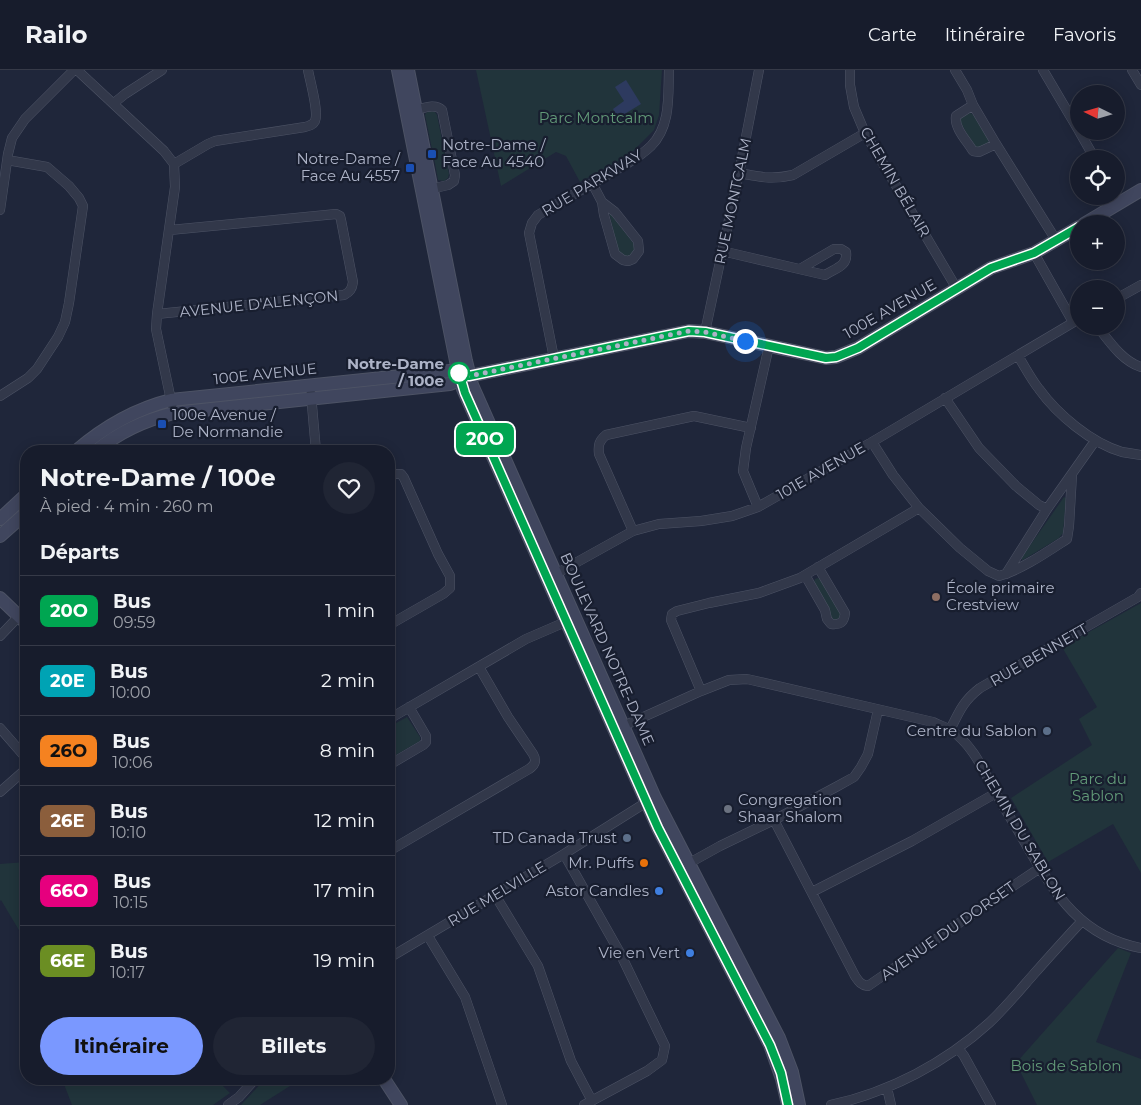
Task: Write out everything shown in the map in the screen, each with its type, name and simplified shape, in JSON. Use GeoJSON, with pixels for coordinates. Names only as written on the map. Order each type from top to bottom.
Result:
{"type":"FeatureCollection","features":[{"type":"Feature","properties":{"kind":"street"},"geometry":{"type":"LineString","coordinates":[[0,210],[12,138],[25,119],[76,70],[164,151],[174,164],[175,188],[156,329],[173,407]]}},
{"type":"Feature","properties":{"kind":"street"},"geometry":{"type":"LineString","coordinates":[[114,103],[162,70]]}},
{"type":"Feature","properties":{"kind":"street"},"geometry":{"type":"LineString","coordinates":[[174,164],[215,141],[312,125],[316,119],[316,111],[308,70]]}},
{"type":"Feature","properties":{"kind":"street","name":"BOULEVARD NOTRE-DAME"},"geometry":{"type":"LineString","coordinates":[[398,70],[426,190],[465,393],[552,576],[651,800],[770,1045],[781,1073],[788,1105]]}},
{"type":"Feature","properties":{"kind":"street","name":"BOULEVARD NOTRE-DAME"},"geometry":{"type":"LineString","coordinates":[[408,70],[416,110],[426,190]]}},
{"type":"Feature","properties":{"kind":"street","name":"RUE PARKWAY"},"geometry":{"type":"LineString","coordinates":[[554,358],[529,233],[532,223],[538,215],[641,154],[652,145],[660,133],[667,116],[669,70]]}},
{"type":"Feature","properties":{"kind":"street","name":"RUE MONTCALM"},"geometry":{"type":"LineString","coordinates":[[705,332],[759,70]]}},
{"type":"Feature","properties":{"kind":"street","name":"CHEMIN BÉLAIR"},"geometry":{"type":"LineString","coordinates":[[850,70],[850,85],[854,106],[865,133],[957,289]]}},
{"type":"Feature","properties":{"kind":"street"},"geometry":{"type":"LineString","coordinates":[[955,70],[996,144],[1056,240]]}},
{"type":"Feature","properties":{"kind":"street"},"geometry":{"type":"LineString","coordinates":[[1043,70],[1070,116]]}},
{"type":"Feature","properties":{"kind":"street"},"geometry":{"type":"LineString","coordinates":[[1132,70],[1141,85]]}},
{"type":"Feature","properties":{"kind":"street"},"geometry":{"type":"LineString","coordinates":[[973,105],[956,116],[955,121],[959,129],[973,151],[979,152],[996,144]]}},
{"type":"Feature","properties":{"kind":"street"},"geometry":{"type":"LineString","coordinates":[[416,110],[436,106],[442,110],[455,175],[452,184],[426,190]]}},
{"type":"Feature","properties":{"kind":"street"},"geometry":{"type":"LineString","coordinates":[[739,173],[770,179],[782,178],[793,174],[865,133]]}},
{"type":"Feature","properties":{"kind":"street"},"geometry":{"type":"LineString","coordinates":[[0,396],[18,385],[37,369],[58,337],[69,303],[83,206],[69,186],[47,166],[7,160]]}},
{"type":"Feature","properties":{"kind":"street"},"geometry":{"type":"LineString","coordinates":[[592,183],[602,202],[615,254],[628,261],[639,251],[638,241],[615,212],[602,202]]}},
{"type":"Feature","properties":{"kind":"street"},"geometry":{"type":"LineString","coordinates":[[1125,196],[1141,190]]}},
{"type":"Feature","properties":{"kind":"street"},"geometry":{"type":"LineString","coordinates":[[1096,215],[1110,205]]}},
{"type":"Feature","properties":{"kind":"street","name":"AVENUE D'ALENÇON"},"geometry":{"type":"LineString","coordinates":[[157,314],[344,296],[349,293],[353,282],[340,216],[336,214],[170,230]]}},
{"type":"Feature","properties":{"kind":"street","name":"100E AVENUE"},"geometry":{"type":"LineString","coordinates":[[84,445],[122,418],[148,407],[173,407],[311,392],[450,384],[463,376],[689,331],[705,332],[826,358],[836,357],[858,348],[991,268],[1034,253],[1070,232]]}},
{"type":"Feature","properties":{"kind":"street"},"geometry":{"type":"LineString","coordinates":[[722,251],[800,269],[825,274],[844,264],[847,258],[846,252],[841,248],[834,249],[800,269]]}},
{"type":"Feature","properties":{"kind":"street"},"geometry":{"type":"LineString","coordinates":[[1034,253],[1070,310]]}},
{"type":"Feature","properties":{"kind":"street"},"geometry":{"type":"LineString","coordinates":[[1125,294],[1141,285]]}},
{"type":"Feature","properties":{"kind":"street","name":"101E AVENUE"},"geometry":{"type":"LineString","coordinates":[[552,576],[632,532],[659,524],[701,521],[732,516],[758,507],[872,442],[1070,324]]}},
{"type":"Feature","properties":{"kind":"street"},"geometry":{"type":"LineString","coordinates":[[1104,335],[1127,360],[1141,367]]}},
{"type":"Feature","properties":{"kind":"street"},"geometry":{"type":"LineString","coordinates":[[758,507],[743,471],[746,448],[769,346]]}},
{"type":"Feature","properties":{"kind":"street"},"geometry":{"type":"LineString","coordinates":[[1018,356],[1050,403],[1095,441],[1122,452],[1141,455]]}},
{"type":"Feature","properties":{"kind":"street"},"geometry":{"type":"LineString","coordinates":[[311,392],[315,445]]}},
{"type":"Feature","properties":{"kind":"street"},"geometry":{"type":"LineString","coordinates":[[945,398],[978,448],[1016,486],[1047,509]]}},
{"type":"Feature","properties":{"kind":"street","name":"100E AVENUE"},"geometry":{"type":"LineString","coordinates":[[104,445],[173,407]]}},
{"type":"Feature","properties":{"kind":"street"},"geometry":{"type":"LineString","coordinates":[[632,532],[599,454],[598,445],[601,439],[606,435],[694,416],[751,428]]}},
{"type":"Feature","properties":{"kind":"street"},"geometry":{"type":"LineString","coordinates":[[1006,574],[1047,509],[1095,441]]}},
{"type":"Feature","properties":{"kind":"street"},"geometry":{"type":"LineString","coordinates":[[872,442],[893,475],[919,508],[960,548],[988,571],[999,576],[1041,556],[1067,539],[1072,475]]}},
{"type":"Feature","properties":{"kind":"street"},"geometry":{"type":"LineString","coordinates":[[395,474],[401,474],[404,478],[438,554],[450,576],[450,588],[395,621]]}},
{"type":"Feature","properties":{"kind":"street"},"geometry":{"type":"LineString","coordinates":[[0,519],[20,501]]}},
{"type":"Feature","properties":{"kind":"street"},"geometry":{"type":"LineString","coordinates":[[701,691],[670,620],[672,614],[709,603],[759,593],[805,575],[919,508]]}},
{"type":"Feature","properties":{"kind":"street"},"geometry":{"type":"LineString","coordinates":[[0,536],[20,518]]}},
{"type":"Feature","properties":{"kind":"street"},"geometry":{"type":"LineString","coordinates":[[805,575],[822,603],[831,624],[842,623],[845,613],[818,567]]}},
{"type":"Feature","properties":{"kind":"street","name":"RUE BENNETT"},"geometry":{"type":"LineString","coordinates":[[950,730],[962,706],[980,688],[1133,600],[1141,593]]}},
{"type":"Feature","properties":{"kind":"street"},"geometry":{"type":"LineString","coordinates":[[0,598],[20,617]]}},
{"type":"Feature","properties":{"kind":"street"},"geometry":{"type":"LineString","coordinates":[[395,716],[526,639],[571,620]]}},
{"type":"Feature","properties":{"kind":"street"},"geometry":{"type":"LineString","coordinates":[[0,636],[20,622]]}},
{"type":"Feature","properties":{"kind":"street"},"geometry":{"type":"LineString","coordinates":[[395,847],[535,764],[536,760],[533,754],[508,717],[479,667]]}},
{"type":"Feature","properties":{"kind":"street","name":"CHEMIN DU SABLON"},"geometry":{"type":"LineString","coordinates":[[619,728],[729,680],[748,679],[933,722],[950,730],[969,746],[1040,868],[1065,904],[1082,921],[1095,930],[1128,945],[1141,948]]}},
{"type":"Feature","properties":{"kind":"street"},"geometry":{"type":"LineString","coordinates":[[395,762],[423,746],[426,742],[426,736],[409,707]]}},
{"type":"Feature","properties":{"kind":"street"},"geometry":{"type":"LineString","coordinates":[[684,866],[854,777],[868,754],[878,710]]}},
{"type":"Feature","properties":{"kind":"street"},"geometry":{"type":"LineString","coordinates":[[0,728],[20,751]]}},
{"type":"Feature","properties":{"kind":"street"},"geometry":{"type":"LineString","coordinates":[[0,792],[20,774]]}},
{"type":"Feature","properties":{"kind":"street"},"geometry":{"type":"LineString","coordinates":[[812,892],[912,841],[996,793]]}},
{"type":"Feature","properties":{"kind":"street","name":"RUE MELVILLE"},"geometry":{"type":"LineString","coordinates":[[395,955],[651,800]]}},
{"type":"Feature","properties":{"kind":"street","name":"AVENUE DU DORSET"},"geometry":{"type":"LineString","coordinates":[[774,820],[858,982],[863,986],[868,986],[1040,868]]}},
{"type":"Feature","properties":{"kind":"street"},"geometry":{"type":"LineString","coordinates":[[495,895],[538,966],[571,1061],[588,1103],[647,1071],[662,1060],[666,1046],[620,953],[564,854]]}},
{"type":"Feature","properties":{"kind":"street","name":"BOULEVARD NOTRE-DAME"},"geometry":{"type":"LineString","coordinates":[[684,866],[779,1038],[788,1061],[800,1105]]}},
{"type":"Feature","properties":{"kind":"street"},"geometry":{"type":"LineString","coordinates":[[832,1105],[854,1100],[886,1088],[916,1074],[958,1048],[990,1022],[1082,921]]}},
{"type":"Feature","properties":{"kind":"street"},"geometry":{"type":"LineString","coordinates":[[428,936],[464,997],[502,1105]]}},
{"type":"Feature","properties":{"kind":"street"},"geometry":{"type":"LineString","coordinates":[[958,1048],[991,1105]]}},
{"type":"Feature","properties":{"kind":"street"},"geometry":{"type":"LineString","coordinates":[[228,1105],[249,1085]]}},
{"type":"Feature","properties":{"kind":"street"},"geometry":{"type":"LineString","coordinates":[[388,1085],[401,1105]]}},
{"type":"Feature","properties":{"kind":"street"},"geometry":{"type":"LineString","coordinates":[[886,1088],[891,1105]]}},
{"type":"Feature","properties":{"kind":"green space","name":"Parc Montcalm"},"geometry":{"type":"Polygon","coordinates":[[[476,70],[662,70],[659,115],[654,130],[628,156],[580,182],[566,156],[556,152],[501,186],[476,70]]]}},
{"type":"Feature","properties":{"kind":"green space"},"geometry":{"type":"Polygon","coordinates":[[[430,111],[435,112],[437,115],[449,174],[448,178],[444,181],[438,180],[434,158],[436,157],[435,153],[433,154],[425,115],[430,111]]]}},
{"type":"Feature","properties":{"kind":"green space"},"geometry":{"type":"Polygon","coordinates":[[[970,113],[974,115],[989,140],[988,143],[979,148],[974,147],[960,121],[961,118],[970,113]]]}},
{"type":"Feature","properties":{"kind":"green space"},"geometry":{"type":"Polygon","coordinates":[[[609,212],[634,244],[635,249],[631,255],[625,257],[618,251],[609,212]]]}},
{"type":"Feature","properties":{"kind":"green space"},"geometry":{"type":"Polygon","coordinates":[[[1064,497],[1066,498],[1063,533],[1059,538],[1022,560],[1022,557],[1064,497]]]}},
{"type":"Feature","properties":{"kind":"green space"},"geometry":{"type":"Polygon","coordinates":[[[818,578],[841,614],[838,621],[832,620],[830,612],[814,582],[818,578]]]}},
{"type":"Feature","properties":{"kind":"green space","name":"Parc du Sablon"},"geometry":{"type":"Polygon","coordinates":[[[1141,603],[1141,873],[1113,824],[1048,862],[1011,798],[1092,745],[1079,719],[1097,707],[1062,647],[1141,603]]]}},
{"type":"Feature","properties":{"kind":"green space"},"geometry":{"type":"Polygon","coordinates":[[[407,717],[420,737],[420,741],[395,756],[395,724],[407,717]]]}},
{"type":"Feature","properties":{"kind":"green space"},"geometry":{"type":"Polygon","coordinates":[[[20,862],[20,932],[0,901],[0,864],[20,862]]]}},
{"type":"Feature","properties":{"kind":"green space","name":"Bois de Sablon"},"geometry":{"type":"Polygon","coordinates":[[[1118,948],[1131,953],[1096,1042],[1141,1059],[1141,1105],[1037,1105],[1016,1063],[1118,948]]]}},
{"type":"Feature","properties":{"kind":"green space"},"geometry":{"type":"Polygon","coordinates":[[[64,1085],[222,1085],[230,1093],[213,1105],[72,1105],[64,1085]]]}},
{"type":"Feature","properties":{"kind":"green space"},"geometry":{"type":"Polygon","coordinates":[[[259,1085],[292,1085],[260,1105],[241,1105],[259,1085]]]}},
{"type":"Feature","properties":{"kind":"water"},"geometry":{"type":"Polygon","coordinates":[[[626,80],[641,104],[618,118],[613,109],[624,101],[615,87],[626,80]]]}},
{"type":"Feature","properties":{"kind":"bus line","name":"20O"},"geometry":{"type":"LineString","coordinates":[[788,1105],[781,1073],[770,1045],[658,828],[465,393],[459,373],[469,376],[689,331],[705,332],[826,358],[836,357],[858,348],[991,268],[1026,257],[1070,232]]}},
{"type":"Feature","properties":{"kind":"place","name":"Notre-Dame / Face Au 4540"},"geometry":{"type":"Point","coordinates":[432,154]}},
{"type":"Feature","properties":{"kind":"place","name":"Notre-Dame / Face Au 4557"},"geometry":{"type":"Point","coordinates":[410,168]}},
{"type":"Feature","properties":{"kind":"place","name":"Notre-Dame / 100e"},"geometry":{"type":"Point","coordinates":[459,373]}},
{"type":"Feature","properties":{"kind":"place","name":"100e Avenue / De Normandie"},"geometry":{"type":"Point","coordinates":[162,424]}},
{"type":"Feature","properties":{"kind":"place","name":"École primaire Crestview"},"geometry":{"type":"Point","coordinates":[936,597]}},
{"type":"Feature","properties":{"kind":"place","name":"Centre du Sablon"},"geometry":{"type":"Point","coordinates":[1047,731]}},
{"type":"Feature","properties":{"kind":"place","name":"Congregation Shaar Shalom"},"geometry":{"type":"Point","coordinates":[728,809]}},
{"type":"Feature","properties":{"kind":"place","name":"TD Canada Trust"},"geometry":{"type":"Point","coordinates":[627,838]}},
{"type":"Feature","properties":{"kind":"place","name":"Mr. Puffs"},"geometry":{"type":"Point","coordinates":[644,863]}},
{"type":"Feature","properties":{"kind":"place","name":"Astor Candles"},"geometry":{"type":"Point","coordinates":[659,891]}},
{"type":"Feature","properties":{"kind":"place","name":"Vie en Vert"},"geometry":{"type":"Point","coordinates":[690,953]}},
{"type":"Feature","properties":{"kind":"route"},"geometry":{"type":"LineString","coordinates":[[459,373],[469,376],[689,331],[705,332],[745,341]]}}]}
